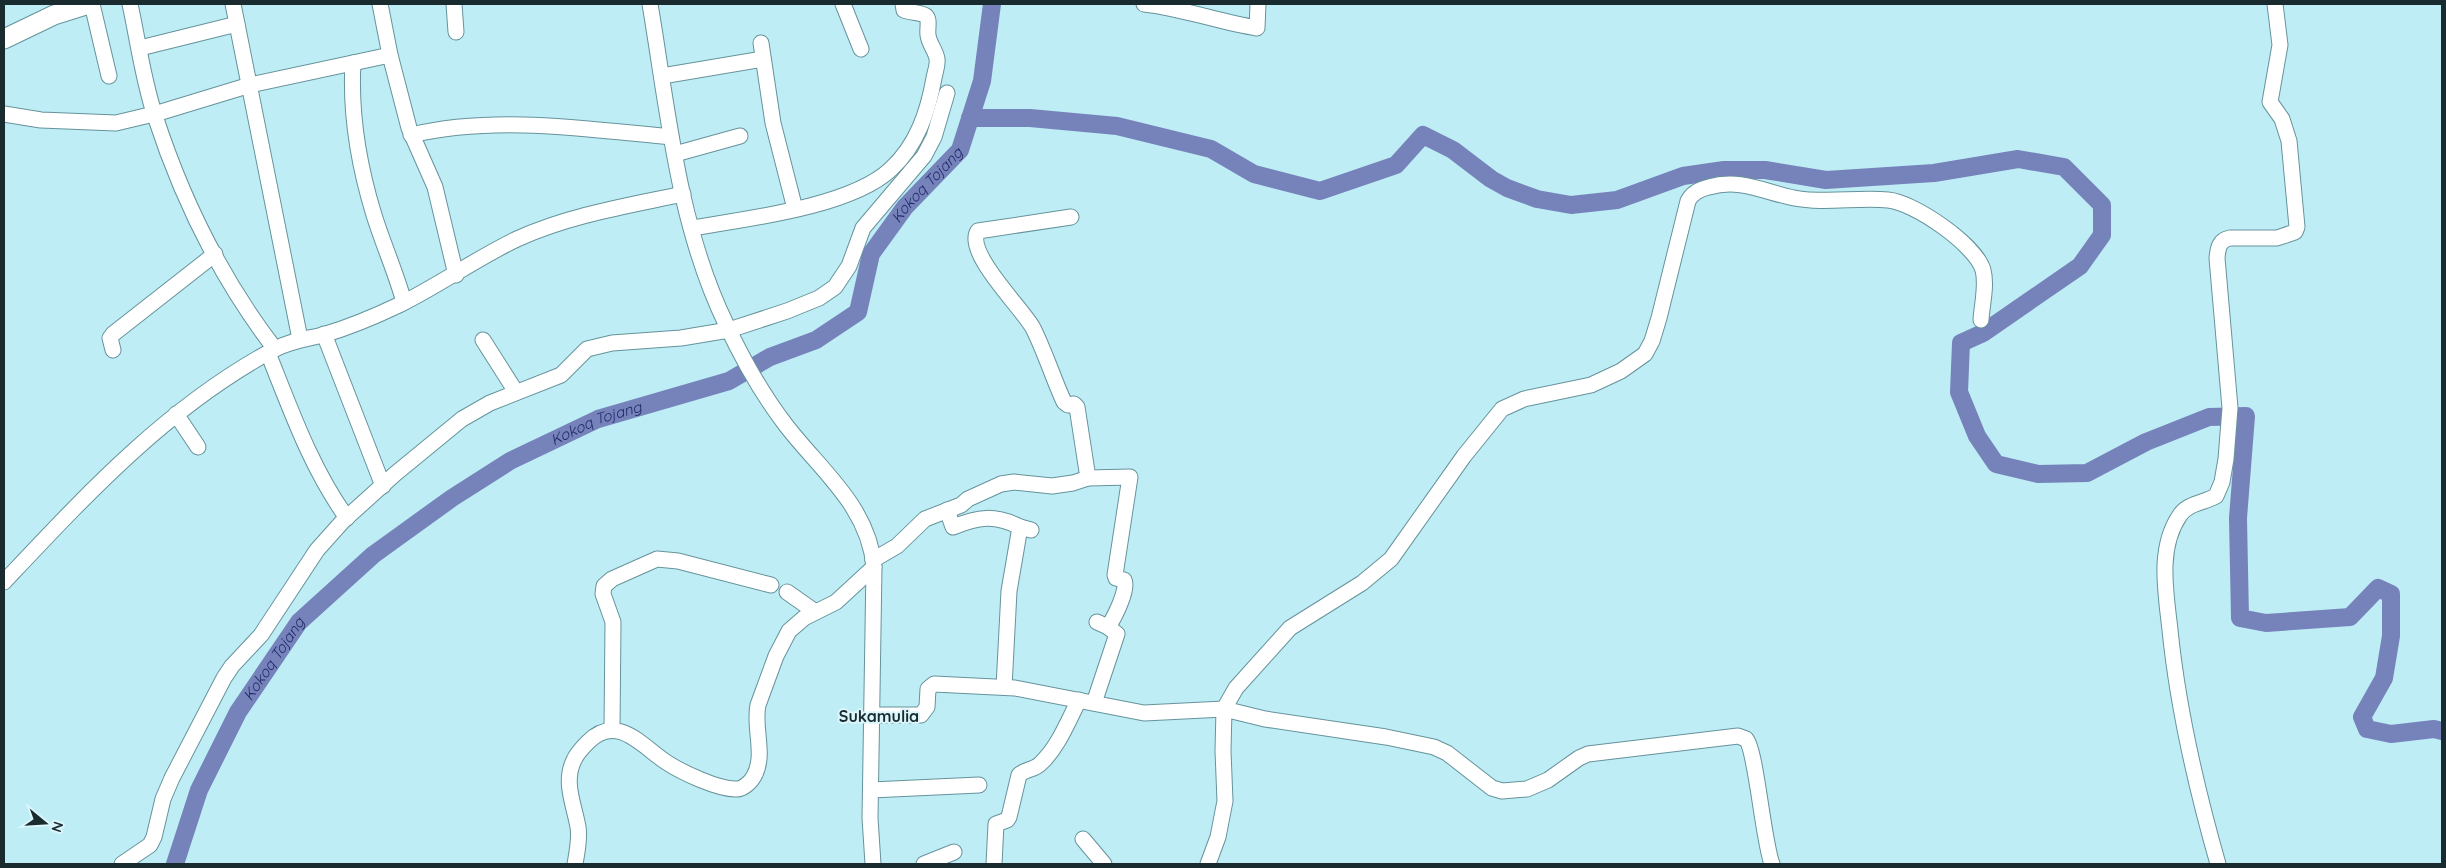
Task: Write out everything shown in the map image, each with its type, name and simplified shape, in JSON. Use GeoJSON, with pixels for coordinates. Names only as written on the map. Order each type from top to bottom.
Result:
{"type":"FeatureCollection","features":[{"type":"Feature","properties":{"kind":"main road"},"geometry":{"type":"LineString","coordinates":[[4,39],[83,4]]}},
{"type":"Feature","properties":{"kind":"street"},"geometry":{"type":"LineString","coordinates":[[83,4],[109,76]]}},
{"type":"Feature","properties":{"kind":"street"},"geometry":{"type":"LineString","coordinates":[[130,4],[154,114],[186,195],[215,254],[272,351],[317,469],[328,492],[347,518]]}},
{"type":"Feature","properties":{"kind":"street"},"geometry":{"type":"LineString","coordinates":[[233,4],[300,339]]}},
{"type":"Feature","properties":{"kind":"street"},"geometry":{"type":"LineString","coordinates":[[380,4],[390,55],[411,135],[435,187],[456,275]]}},
{"type":"Feature","properties":{"kind":"street"},"geometry":{"type":"LineString","coordinates":[[454,4],[456,32]]}},
{"type":"Feature","properties":{"kind":"street"},"geometry":{"type":"LineString","coordinates":[[650,4],[671,137],[683,194],[692,228],[716,300],[744,359],[762,388],[790,430],[827,471],[851,503],[866,535],[874,563],[871,790],[873,864]]}},
{"type":"Feature","properties":{"kind":"street"},"geometry":{"type":"LineString","coordinates":[[843,4],[861,49]]}},
{"type":"Feature","properties":{"kind":"street"},"geometry":{"type":"LineString","coordinates":[[692,228],[742,220],[832,199],[862,187],[890,171],[918,132],[930,105],[937,58],[929,43],[926,16],[904,10],[903,4]]}},
{"type":"Feature","properties":{"kind":"street"},"geometry":{"type":"LineString","coordinates":[[1144,4],[1172,7],[1215,19],[1257,24],[1258,4]]}},
{"type":"Feature","properties":{"kind":"street"},"geometry":{"type":"LineString","coordinates":[[2218,864],[2192,765],[2181,713],[2173,655],[2166,564],[2169,539],[2179,516],[2186,508],[2216,496],[2220,489],[2229,432],[2230,408],[2218,258],[2219,245],[2225,239],[2230,238],[2276,238],[2291,235],[2295,232],[2298,220],[2289,141],[2282,119],[2270,102],[2280,45],[2275,4]]}},
{"type":"Feature","properties":{"kind":"street"},"geometry":{"type":"LineString","coordinates":[[140,48],[236,24]]}},
{"type":"Feature","properties":{"kind":"street"},"geometry":{"type":"LineString","coordinates":[[760,43],[773,123],[795,209]]}},
{"type":"Feature","properties":{"kind":"street"},"geometry":{"type":"LineString","coordinates":[[4,114],[34,119],[102,124],[116,123],[154,114],[250,84],[390,55]]}},
{"type":"Feature","properties":{"kind":"street"},"geometry":{"type":"LineString","coordinates":[[662,76],[763,60]]}},
{"type":"Feature","properties":{"kind":"street"},"geometry":{"type":"LineString","coordinates":[[352,62],[352,107],[362,167],[374,215],[404,302]]}},
{"type":"Feature","properties":{"kind":"street"},"geometry":{"type":"LineString","coordinates":[[122,864],[150,846],[163,799],[172,778],[215,692],[228,672],[261,634],[317,550],[347,518],[443,432],[513,388],[561,375],[586,349],[612,343],[681,338],[729,330],[787,311],[818,298],[835,287],[849,266],[863,228],[924,156],[934,137],[947,93]]}},
{"type":"Feature","properties":{"kind":"street"},"geometry":{"type":"LineString","coordinates":[[411,135],[461,126],[507,126],[548,127],[671,137]]}},
{"type":"Feature","properties":{"kind":"street"},"geometry":{"type":"LineString","coordinates":[[675,154],[740,136]]}},
{"type":"Feature","properties":{"kind":"street"},"geometry":{"type":"LineString","coordinates":[[1208,864],[1218,837],[1225,801],[1224,709],[1241,682],[1290,628],[1362,583],[1391,559],[1464,456],[1502,409],[1524,399],[1591,385],[1629,366],[1645,354],[1652,341],[1659,318],[1688,201],[1695,193],[1715,185],[1743,184],[1808,200],[1891,200],[1917,210],[1958,239],[1981,264],[1984,285],[1981,320]]}},
{"type":"Feature","properties":{"kind":"street"},"geometry":{"type":"LineString","coordinates":[[4,582],[84,497],[153,433],[201,395],[272,351],[300,339],[324,334],[365,320],[456,275],[516,240],[545,228],[592,214],[683,194]]}},
{"type":"Feature","properties":{"kind":"street"},"geometry":{"type":"LineString","coordinates":[[1071,217],[978,231],[976,244],[990,273],[1025,314],[1064,402],[1078,407],[1088,478]]}},
{"type":"Feature","properties":{"kind":"street"},"geometry":{"type":"LineString","coordinates":[[113,350],[110,338],[113,334],[215,254]]}},
{"type":"Feature","properties":{"kind":"street"},"geometry":{"type":"LineString","coordinates":[[324,334],[382,486]]}},
{"type":"Feature","properties":{"kind":"street"},"geometry":{"type":"LineString","coordinates":[[483,340],[513,388]]}},
{"type":"Feature","properties":{"kind":"street"},"geometry":{"type":"LineString","coordinates":[[176,414],[198,447]]}},
{"type":"Feature","properties":{"kind":"street"},"geometry":{"type":"LineString","coordinates":[[575,864],[579,846],[578,827],[569,788],[570,771],[574,759],[594,736],[612,730],[623,732],[666,762],[687,773],[729,788],[739,789],[747,784],[757,769],[759,740],[756,716],[768,676],[789,631],[797,623],[814,612],[836,602],[874,563],[897,546],[921,522],[991,488],[1008,482],[1052,486],[1088,478],[1127,477],[1131,481],[1115,575],[1118,579],[1124,580],[1126,585],[1103,624],[1117,633],[1086,702],[1039,766],[1019,775],[1009,817],[1007,820],[996,824],[994,864]]}},
{"type":"Feature","properties":{"kind":"street"},"geometry":{"type":"LineString","coordinates":[[947,510],[953,527],[983,517],[993,518],[1025,528],[1009,592],[1004,687]]}},
{"type":"Feature","properties":{"kind":"street"},"geometry":{"type":"LineString","coordinates":[[612,730],[613,622],[603,594],[604,586],[612,578],[657,558],[678,561],[771,584]]}},
{"type":"Feature","properties":{"kind":"street"},"geometry":{"type":"LineString","coordinates":[[788,592],[814,612]]}},
{"type":"Feature","properties":{"kind":"street"},"geometry":{"type":"LineString","coordinates":[[873,715],[921,715],[927,707],[928,689],[934,684],[1004,687],[1045,692],[1144,713],[1224,709],[1265,719],[1434,746],[1457,759],[1492,788],[1510,792],[1527,789],[1548,780],[1579,758],[1596,752],[1738,736],[1746,739],[1752,750],[1759,805],[1772,864]]}},
{"type":"Feature","properties":{"kind":"street"},"geometry":{"type":"LineString","coordinates":[[871,790],[979,785]]}},
{"type":"Feature","properties":{"kind":"street"},"geometry":{"type":"LineString","coordinates":[[1082,840],[1104,864]]}},
{"type":"Feature","properties":{"kind":"street"},"geometry":{"type":"LineString","coordinates":[[924,864],[954,852]]}},
{"type":"Feature","properties":{"kind":"waterway","name":"Kokoq Tojang"},"geometry":{"type":"LineString","coordinates":[[175,864],[199,790],[238,712],[299,622],[373,555],[452,498],[510,461],[598,419],[729,381],[770,357],[816,340],[858,312],[871,254],[905,207],[960,150],[982,81],[992,4]]}},
{"type":"Feature","properties":{"kind":"waterway"},"geometry":{"type":"LineString","coordinates":[[970,118],[1030,118],[1117,126],[1211,149],[1254,174],[1320,191],[1396,165],[1423,135],[1453,150],[1491,179],[1507,188],[1537,199],[1571,205],[1617,200],[1683,176],[1724,170],[1765,170],[1826,180],[1934,173],[2018,159],[2064,167],[2102,205],[2102,235],[2080,266],[1983,333],[1961,343],[1959,392],[1977,436],[1996,464],[2038,474],[2087,473],[2146,442],[2209,417],[2246,416],[2238,518],[2240,618],[2266,623],[2350,617],[2378,588],[2391,594],[2391,636],[2384,678],[2362,717],[2367,729],[2391,734],[2434,729],[2442,731]]}},
{"type":"Feature","properties":{"kind":"district","name":"Sukamulia"},"geometry":{"type":"Point","coordinates":[879,716]}}]}
